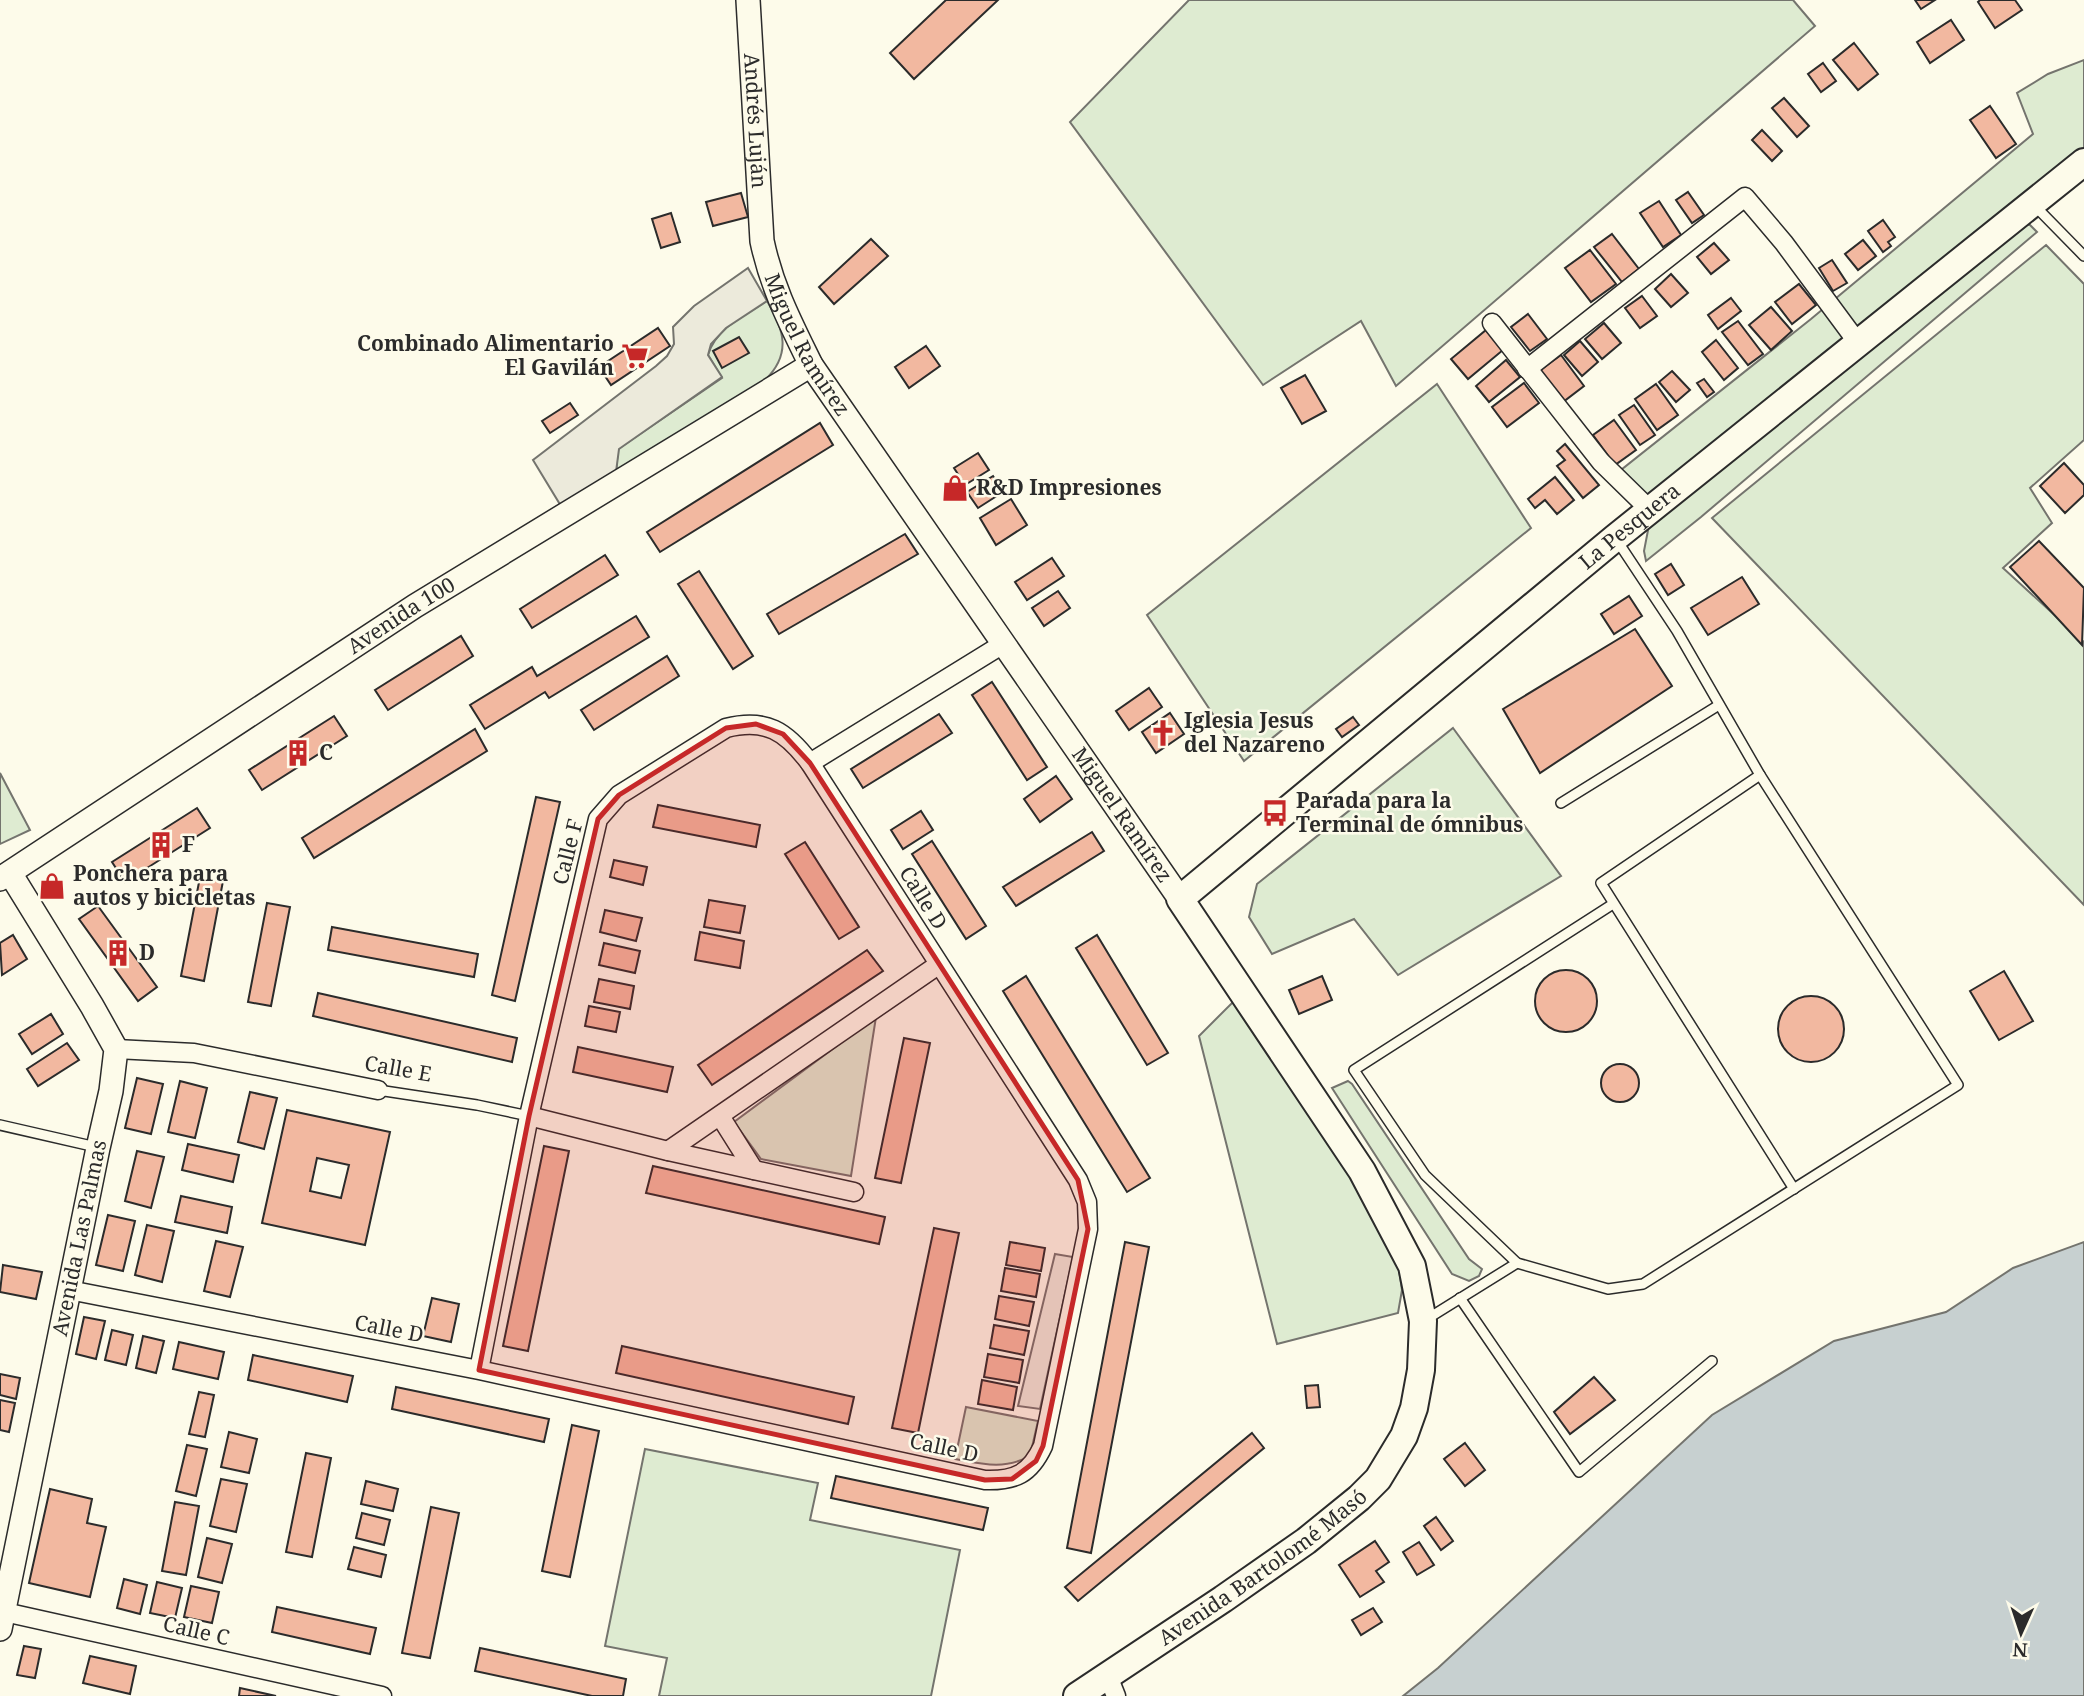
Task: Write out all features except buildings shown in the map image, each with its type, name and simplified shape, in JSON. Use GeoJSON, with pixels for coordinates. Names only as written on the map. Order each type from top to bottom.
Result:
{"type":"FeatureCollection","features":[{"type":"Feature","properties":{"kind":"main road","name":"La Pesquera"},"geometry":{"type":"LineString","coordinates":[[1180,899],[1615,538],[2084,162]]}},
{"type":"Feature","properties":{"kind":"main road","name":"Miguel Ramírez"},"geometry":{"type":"LineString","coordinates":[[1180,899],[1362,1171],[1412,1266],[1423,1321],[1420,1370],[1413,1408]]}},
{"type":"Feature","properties":{"kind":"main road","name":"Avenida Bartolomé Masó"},"geometry":{"type":"LineString","coordinates":[[1076,1696],[1112,1686],[1359,1498],[1378,1479],[1390,1460],[1404,1436],[1413,1408]]}},
{"type":"Feature","properties":{"kind":"street","name":"Andrés Luján"},"geometry":{"type":"LineString","coordinates":[[748,0],[762,241]]}},
{"type":"Feature","properties":{"kind":"street"},"geometry":{"type":"LineString","coordinates":[[1527,369],[1745,197],[1784,243],[1858,343]]}},
{"type":"Feature","properties":{"kind":"street","name":"Miguel Ramírez"},"geometry":{"type":"LineString","coordinates":[[762,241],[769,273],[811,365],[1180,899]]}},
{"type":"Feature","properties":{"kind":"street"},"geometry":{"type":"LineString","coordinates":[[1492,323],[1601,462],[1650,510]]}},
{"type":"Feature","properties":{"kind":"street","name":"Avenida 100"},"geometry":{"type":"LineString","coordinates":[[5,876],[415,606],[811,365]]}},
{"type":"Feature","properties":{"kind":"street"},"geometry":{"type":"LineString","coordinates":[[810,763],[1003,644]]}},
{"type":"Feature","properties":{"kind":"street","name":"Calle F"},"geometry":{"type":"LineString","coordinates":[[480,1370],[529,1116],[598,819],[620,795],[726,728],[744,724],[768,727],[797,745],[810,763]]}},
{"type":"Feature","properties":{"kind":"street","name":"Calle D"},"geometry":{"type":"LineString","coordinates":[[69,1290],[480,1370],[985,1480],[1012,1479],[1025,1472],[1036,1461],[1043,1446],[1088,1229],[1087,1202],[1078,1180],[810,763]]}},
{"type":"Feature","properties":{"kind":"street"},"geometry":{"type":"LineString","coordinates":[[5,876],[92,1006],[116,1049]]}},
{"type":"Feature","properties":{"kind":"street"},"geometry":{"type":"LineString","coordinates":[[668,1152],[938,965]]}},
{"type":"Feature","properties":{"kind":"street","name":"Calle E"},"geometry":{"type":"LineString","coordinates":[[116,1049],[194,1052],[378,1090]]}},
{"type":"Feature","properties":{"kind":"street","name":"Avenida Las Palmas"},"geometry":{"type":"LineString","coordinates":[[1,1617],[111,1091],[116,1049]]}},
{"type":"Feature","properties":{"kind":"street","name":"Calle E"},"geometry":{"type":"LineString","coordinates":[[529,1116],[668,1152],[854,1192]]}},
{"type":"Feature","properties":{"kind":"street"},"geometry":{"type":"LineString","coordinates":[[720,1116],[754,1170]]}},
{"type":"Feature","properties":{"kind":"street","name":"Calle C"},"geometry":{"type":"LineString","coordinates":[[1,1617],[382,1696]]}},
{"type":"Feature","properties":{"kind":"lane"},"geometry":{"type":"LineString","coordinates":[[2033,203],[2084,256]]}},
{"type":"Feature","properties":{"kind":"lane"},"geometry":{"type":"LineString","coordinates":[[1613,904],[1354,1070],[1425,1175],[1517,1263],[1608,1289],[1643,1284],[1958,1085],[1760,775],[1677,631],[1615,538]]}},
{"type":"Feature","properties":{"kind":"lane"},"geometry":{"type":"LineString","coordinates":[[1561,803],[1719,705]]}},
{"type":"Feature","properties":{"kind":"lane"},"geometry":{"type":"LineString","coordinates":[[1760,775],[1601,883],[1794,1189]]}},
{"type":"Feature","properties":{"kind":"lane","name":"Calle E"},"geometry":{"type":"LineString","coordinates":[[378,1090],[529,1116]]}},
{"type":"Feature","properties":{"kind":"lane"},"geometry":{"type":"LineString","coordinates":[[0,1125],[98,1148]]}},
{"type":"Feature","properties":{"kind":"lane"},"geometry":{"type":"LineString","coordinates":[[1423,1321],[1517,1263]]}},
{"type":"Feature","properties":{"kind":"lane"},"geometry":{"type":"LineString","coordinates":[[1460,1298],[1579,1472],[1712,1361]]}},
{"type":"Feature","properties":{"kind":"highlighted area"},"geometry":{"type":"Polygon","coordinates":[[[756,724],[783,734],[810,763],[1078,1180],[1088,1229],[1043,1446],[1036,1461],[1012,1479],[985,1480],[479,1370],[529,1116],[598,819],[619,795],[726,728],[756,724]]]}},
{"type":"Feature","properties":{"kind":"green space"},"geometry":{"type":"Polygon","coordinates":[[[1189,0],[1793,0],[1815,26],[1396,386],[1361,321],[1263,385],[1070,122],[1189,0]]]}},
{"type":"Feature","properties":{"kind":"green space"},"geometry":{"type":"Polygon","coordinates":[[[2084,60],[2084,151],[1646,500],[1621,470],[1811,319],[2033,134],[2017,93],[2048,74],[2084,60]]]}},
{"type":"Feature","properties":{"kind":"green space"},"geometry":{"type":"Polygon","coordinates":[[[2025,224],[2037,232],[1646,561],[1644,551],[1649,525],[2025,224]]]}},
{"type":"Feature","properties":{"kind":"green space"},"geometry":{"type":"Polygon","coordinates":[[[2046,245],[2084,284],[2084,440],[2030,488],[2052,523],[2003,568],[2084,642],[2084,905],[1712,518],[2046,245]]]}},
{"type":"Feature","properties":{"kind":"green space"},"geometry":{"type":"Polygon","coordinates":[[[767,301],[781,331],[782,351],[774,370],[765,380],[616,472],[618,449],[722,378],[708,355],[712,346],[732,323],[767,301]]]}},
{"type":"Feature","properties":{"kind":"green space"},"geometry":{"type":"Polygon","coordinates":[[[1437,384],[1531,528],[1244,761],[1147,615],[1437,384]]]}},
{"type":"Feature","properties":{"kind":"green space"},"geometry":{"type":"Polygon","coordinates":[[[1453,728],[1561,876],[1398,975],[1354,919],[1272,954],[1249,917],[1257,884],[1453,728]]]}},
{"type":"Feature","properties":{"kind":"green space"},"geometry":{"type":"Polygon","coordinates":[[[0,773],[30,830],[0,844],[0,773]]]}},
{"type":"Feature","properties":{"kind":"green space"},"geometry":{"type":"Polygon","coordinates":[[[1235,1000],[1348,1171],[1398,1263],[1402,1290],[1398,1313],[1277,1344],[1199,1036],[1235,1000]]]}},
{"type":"Feature","properties":{"kind":"green space"},"geometry":{"type":"Polygon","coordinates":[[[876,1017],[851,1176],[761,1159],[734,1122],[876,1017]]]}},
{"type":"Feature","properties":{"kind":"green space"},"geometry":{"type":"Polygon","coordinates":[[[1348,1081],[1469,1259],[1482,1269],[1479,1276],[1469,1281],[1452,1274],[1332,1088],[1348,1081]]]}},
{"type":"Feature","properties":{"kind":"green space"},"geometry":{"type":"Polygon","coordinates":[[[966,1407],[1038,1421],[1030,1456],[1002,1464],[955,1459],[966,1407]]]}},
{"type":"Feature","properties":{"kind":"green space"},"geometry":{"type":"Polygon","coordinates":[[[645,1449],[818,1483],[810,1520],[960,1550],[931,1696],[659,1696],[667,1658],[605,1646],[645,1449]]]}},
{"type":"Feature","properties":{"kind":"shaded area"},"geometry":{"type":"Polygon","coordinates":[[[748,268],[767,301],[726,328],[711,344],[708,355],[722,377],[619,449],[616,472],[561,506],[533,460],[656,366],[667,356],[674,344],[673,327],[694,306],[748,268]]]}},
{"type":"Feature","properties":{"kind":"shaded area"},"geometry":{"type":"Polygon","coordinates":[[[2084,1242],[2084,1696],[1403,1696],[1438,1668],[1712,1415],[1834,1341],[1946,1312],[2013,1268],[2084,1242]]]}},
{"type":"Feature","properties":{"kind":"shaded area"},"geometry":{"type":"Polygon","coordinates":[[[1055,1254],[1073,1257],[1040,1409],[1018,1406],[1055,1254]]]}},
{"type":"Feature","properties":{"kind":"place","name":"Combinado Alimentario El Gavilán"},"geometry":{"type":"Point","coordinates":[635,356]}},
{"type":"Feature","properties":{"kind":"place","name":"R&D Impresiones"},"geometry":{"type":"Point","coordinates":[955,488]}},
{"type":"Feature","properties":{"kind":"place","name":"Iglesia Jesus del Nazareno"},"geometry":{"type":"Point","coordinates":[1163,733]}},
{"type":"Feature","properties":{"kind":"place","name":"C"},"geometry":{"type":"Point","coordinates":[298,753]}},
{"type":"Feature","properties":{"kind":"place","name":"Parada para la Terminal de ómnibus"},"geometry":{"type":"Point","coordinates":[1275,813]}},
{"type":"Feature","properties":{"kind":"place","name":"F"},"geometry":{"type":"Point","coordinates":[161,845]}},
{"type":"Feature","properties":{"kind":"place","name":"Ponchera para autos y bicicletas"},"geometry":{"type":"Point","coordinates":[52,886]}},
{"type":"Feature","properties":{"kind":"place","name":"D"},"geometry":{"type":"Point","coordinates":[118,953]}}]}
